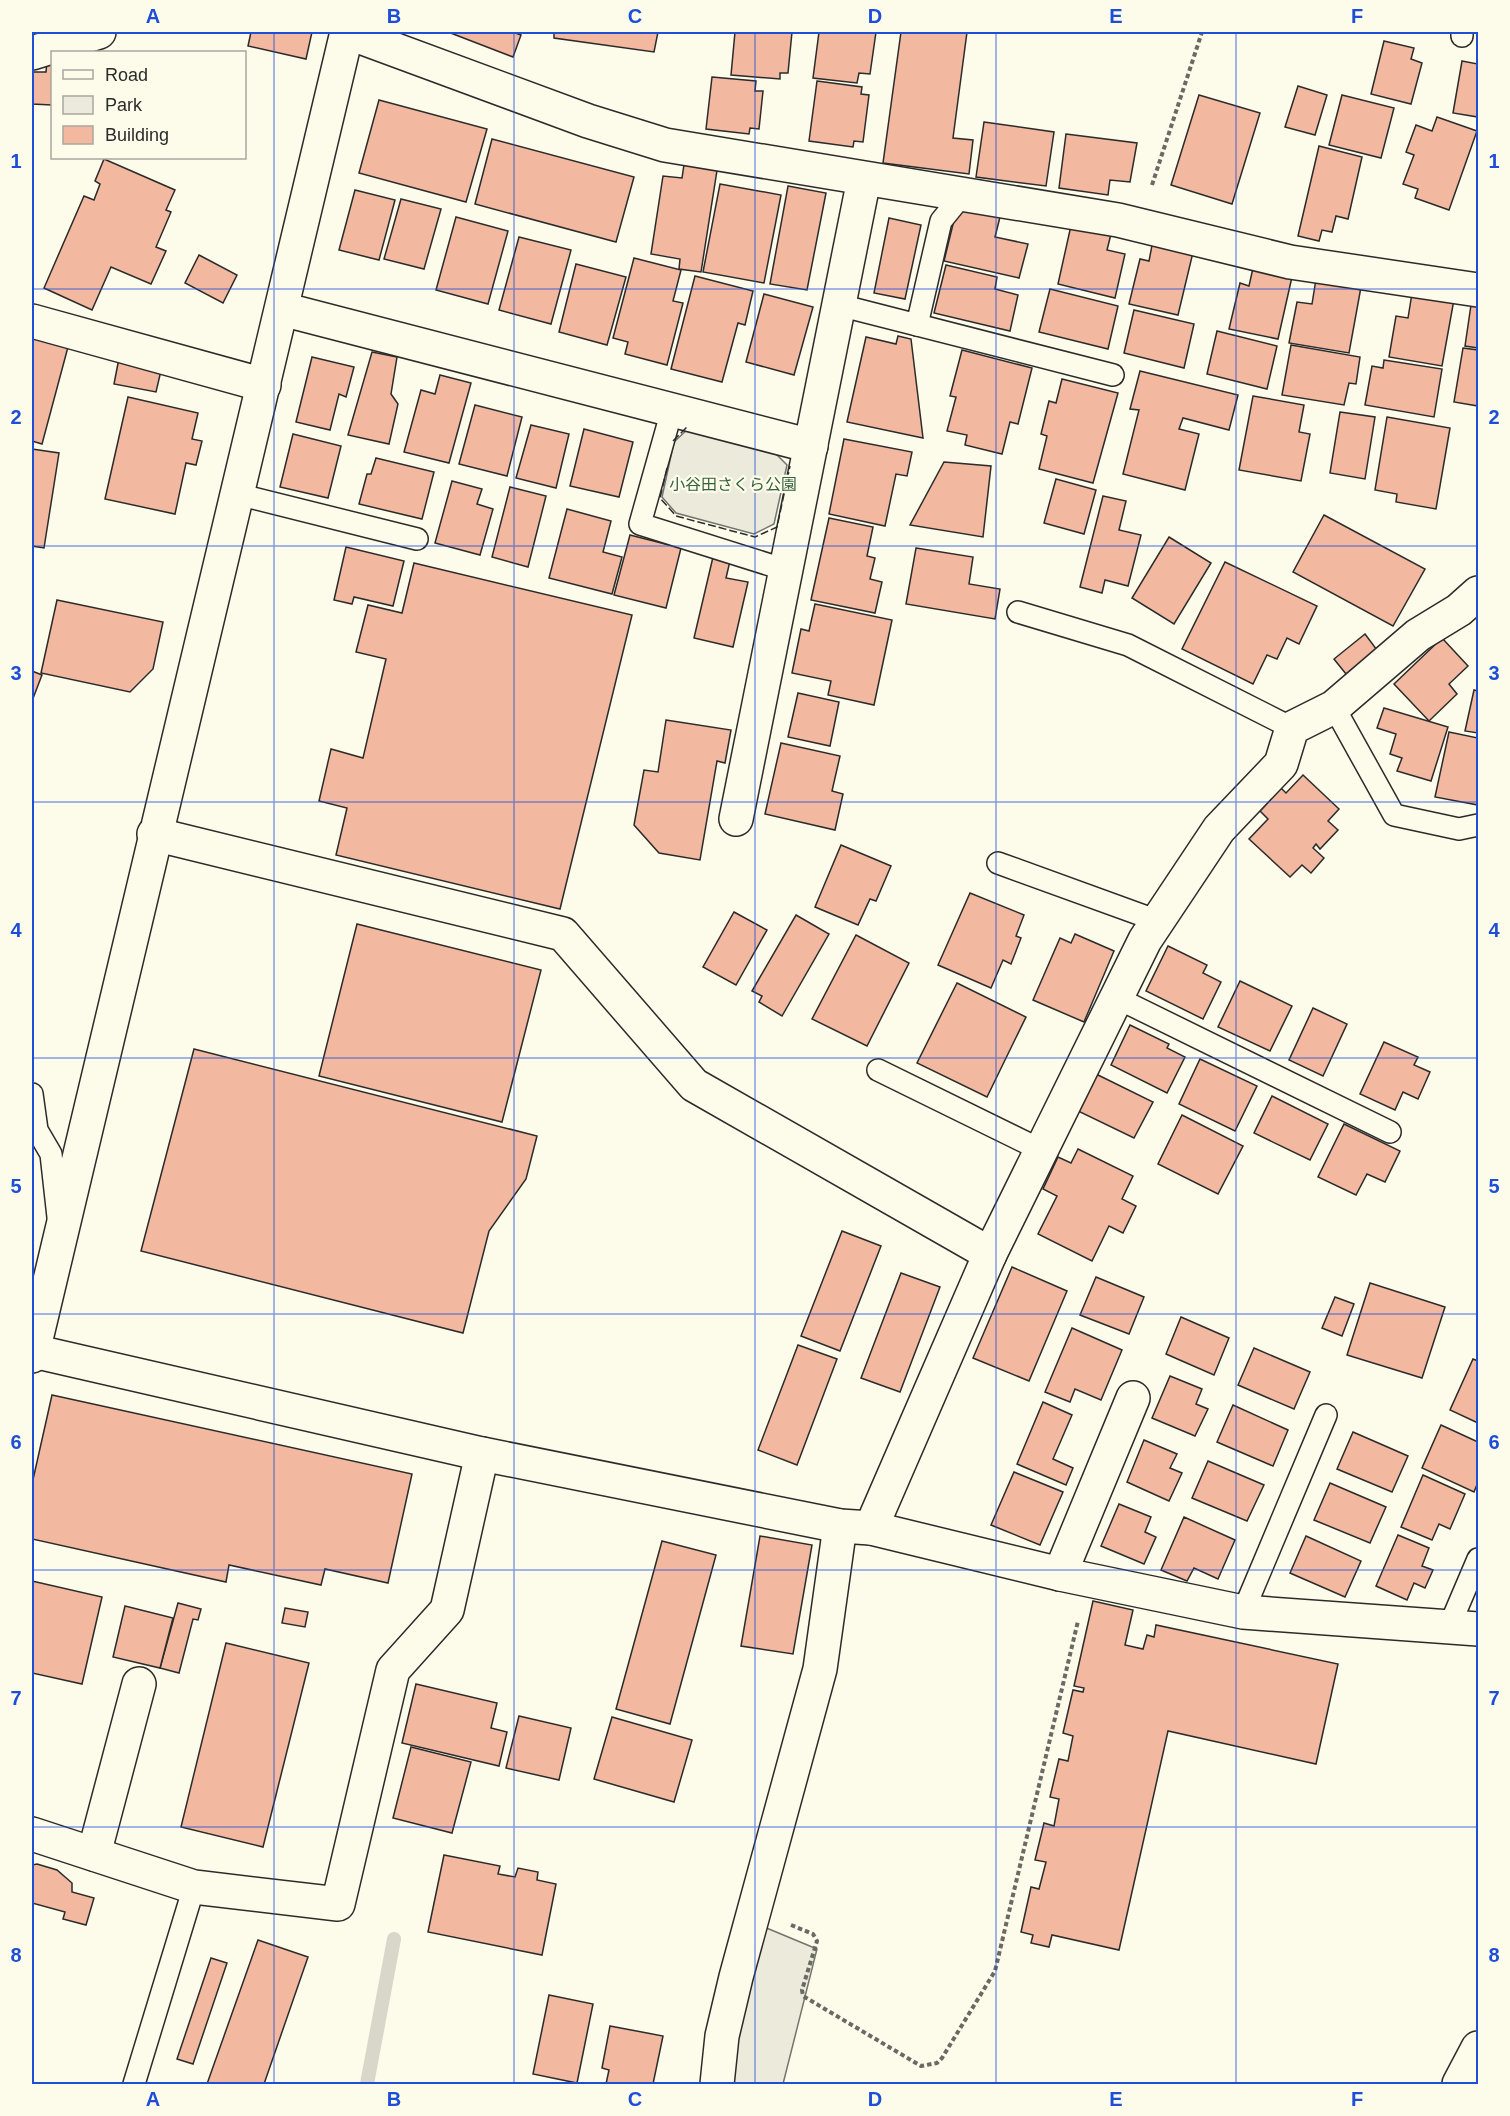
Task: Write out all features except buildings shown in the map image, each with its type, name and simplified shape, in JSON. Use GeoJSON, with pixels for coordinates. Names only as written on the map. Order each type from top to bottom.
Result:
{"type":"FeatureCollection","features":[{"type":"Feature","properties":{"kind":"street"},"geometry":{"type":"LineString","coordinates":[[32,53],[99,32]]}},
{"type":"Feature","properties":{"kind":"street"},"geometry":{"type":"LineString","coordinates":[[1464,1628],[1243,1612],[1074,1577],[856,1527],[482,1454],[34,1341],[61,1238],[154,834],[264,385],[347,32],[588,121],[665,145],[1139,225],[1290,262],[1479,290]]}},
{"type":"Feature","properties":{"kind":"street"},"geometry":{"type":"LineString","coordinates":[[736,819],[864,178]]}},
{"type":"Feature","properties":{"kind":"street"},"geometry":{"type":"LineString","coordinates":[[282,309],[811,446]]}},
{"type":"Feature","properties":{"kind":"street"},"geometry":{"type":"LineString","coordinates":[[32,321],[264,385]]}},
{"type":"Feature","properties":{"kind":"street"},"geometry":{"type":"LineString","coordinates":[[717,2085],[722,2036],[856,1527],[1145,940],[1219,829],[1281,764],[1292,728],[1334,707],[1418,635],[1459,610],[1479,593]]}},
{"type":"Feature","properties":{"kind":"street"},"geometry":{"type":"LineString","coordinates":[[154,834],[563,934],[694,1085],[990,1254]]}},
{"type":"Feature","properties":{"kind":"street"},"geometry":{"type":"LineString","coordinates":[[1074,1577],[1133,1398]]}},
{"type":"Feature","properties":{"kind":"street"},"geometry":{"type":"LineString","coordinates":[[32,1834],[194,1887],[338,1904],[393,1670],[447,1610],[482,1454]]}},
{"type":"Feature","properties":{"kind":"street"},"geometry":{"type":"LineString","coordinates":[[94,1854],[139,1684]]}},
{"type":"Feature","properties":{"kind":"street"},"geometry":{"type":"LineString","coordinates":[[1459,2085],[1479,2048]]}},
{"type":"Feature","properties":{"kind":"lane"},"geometry":{"type":"LineString","coordinates":[[917,325],[940,221],[963,194]]}},
{"type":"Feature","properties":{"kind":"lane"},"geometry":{"type":"LineString","coordinates":[[839,305],[1113,375]]}},
{"type":"Feature","properties":{"kind":"lane"},"geometry":{"type":"LineString","coordinates":[[672,410],[640,524],[786,570]]}},
{"type":"Feature","properties":{"kind":"lane"},"geometry":{"type":"LineString","coordinates":[[237,494],[417,539]]}},
{"type":"Feature","properties":{"kind":"lane"},"geometry":{"type":"LineString","coordinates":[[1018,612],[1128,645],[1292,728]]}},
{"type":"Feature","properties":{"kind":"lane"},"geometry":{"type":"LineString","coordinates":[[1334,707],[1394,815],[1459,829],[1479,825]]}},
{"type":"Feature","properties":{"kind":"lane"},"geometry":{"type":"LineString","coordinates":[[998,864],[1158,921]]}},
{"type":"Feature","properties":{"kind":"lane"},"geometry":{"type":"LineString","coordinates":[[1117,998],[1390,1132]]}},
{"type":"Feature","properties":{"kind":"lane"},"geometry":{"type":"LineString","coordinates":[[878,1070],[1041,1150]]}},
{"type":"Feature","properties":{"kind":"lane"},"geometry":{"type":"LineString","coordinates":[[32,1094],[37,1130],[51,1154],[61,1238]]}},
{"type":"Feature","properties":{"kind":"lane"},"geometry":{"type":"LineString","coordinates":[[1243,1612],[1326,1415]]}},
{"type":"Feature","properties":{"kind":"lane"},"geometry":{"type":"LineString","coordinates":[[1464,1628],[1479,1559]]}},
{"type":"Feature","properties":{"kind":"lane"},"geometry":{"type":"LineString","coordinates":[[134,2085],[194,1887]]}},
{"type":"Feature","properties":{"kind":"path"},"geometry":{"type":"LineString","coordinates":[[1139,225],[1202,32]]}},
{"type":"Feature","properties":{"kind":"path"},"geometry":{"type":"LineString","coordinates":[[754,1911],[816,1936],[816,1946],[802,1990],[803,1996],[921,2066],[937,2063],[942,2058],[995,1971],[1074,1577]]}},
{"type":"Feature","properties":{"kind":"green space","name":"小谷田さくら公園"},"geometry":{"type":"Polygon","coordinates":[[[689,428],[770,448],[787,465],[774,524],[754,534],[676,513],[662,497],[674,442],[689,428]]]}},
{"type":"Feature","properties":{"kind":"green space"},"geometry":{"type":"Polygon","coordinates":[[[757,1924],[817,1949],[783,2084],[721,2084],[757,1924]]]}},
{"type":"Feature","properties":{"kind":"waterway"},"geometry":{"type":"LineString","coordinates":[[367,2084],[394,1939]]}},
{"type":"Feature","properties":{"kind":"fence"},"geometry":{"type":"LineString","coordinates":[[673,441],[687,427]]}},
{"type":"Feature","properties":{"kind":"fence"},"geometry":{"type":"LineString","coordinates":[[667,468],[660,498],[676,516],[755,537],[777,527],[790,466]]}}]}
